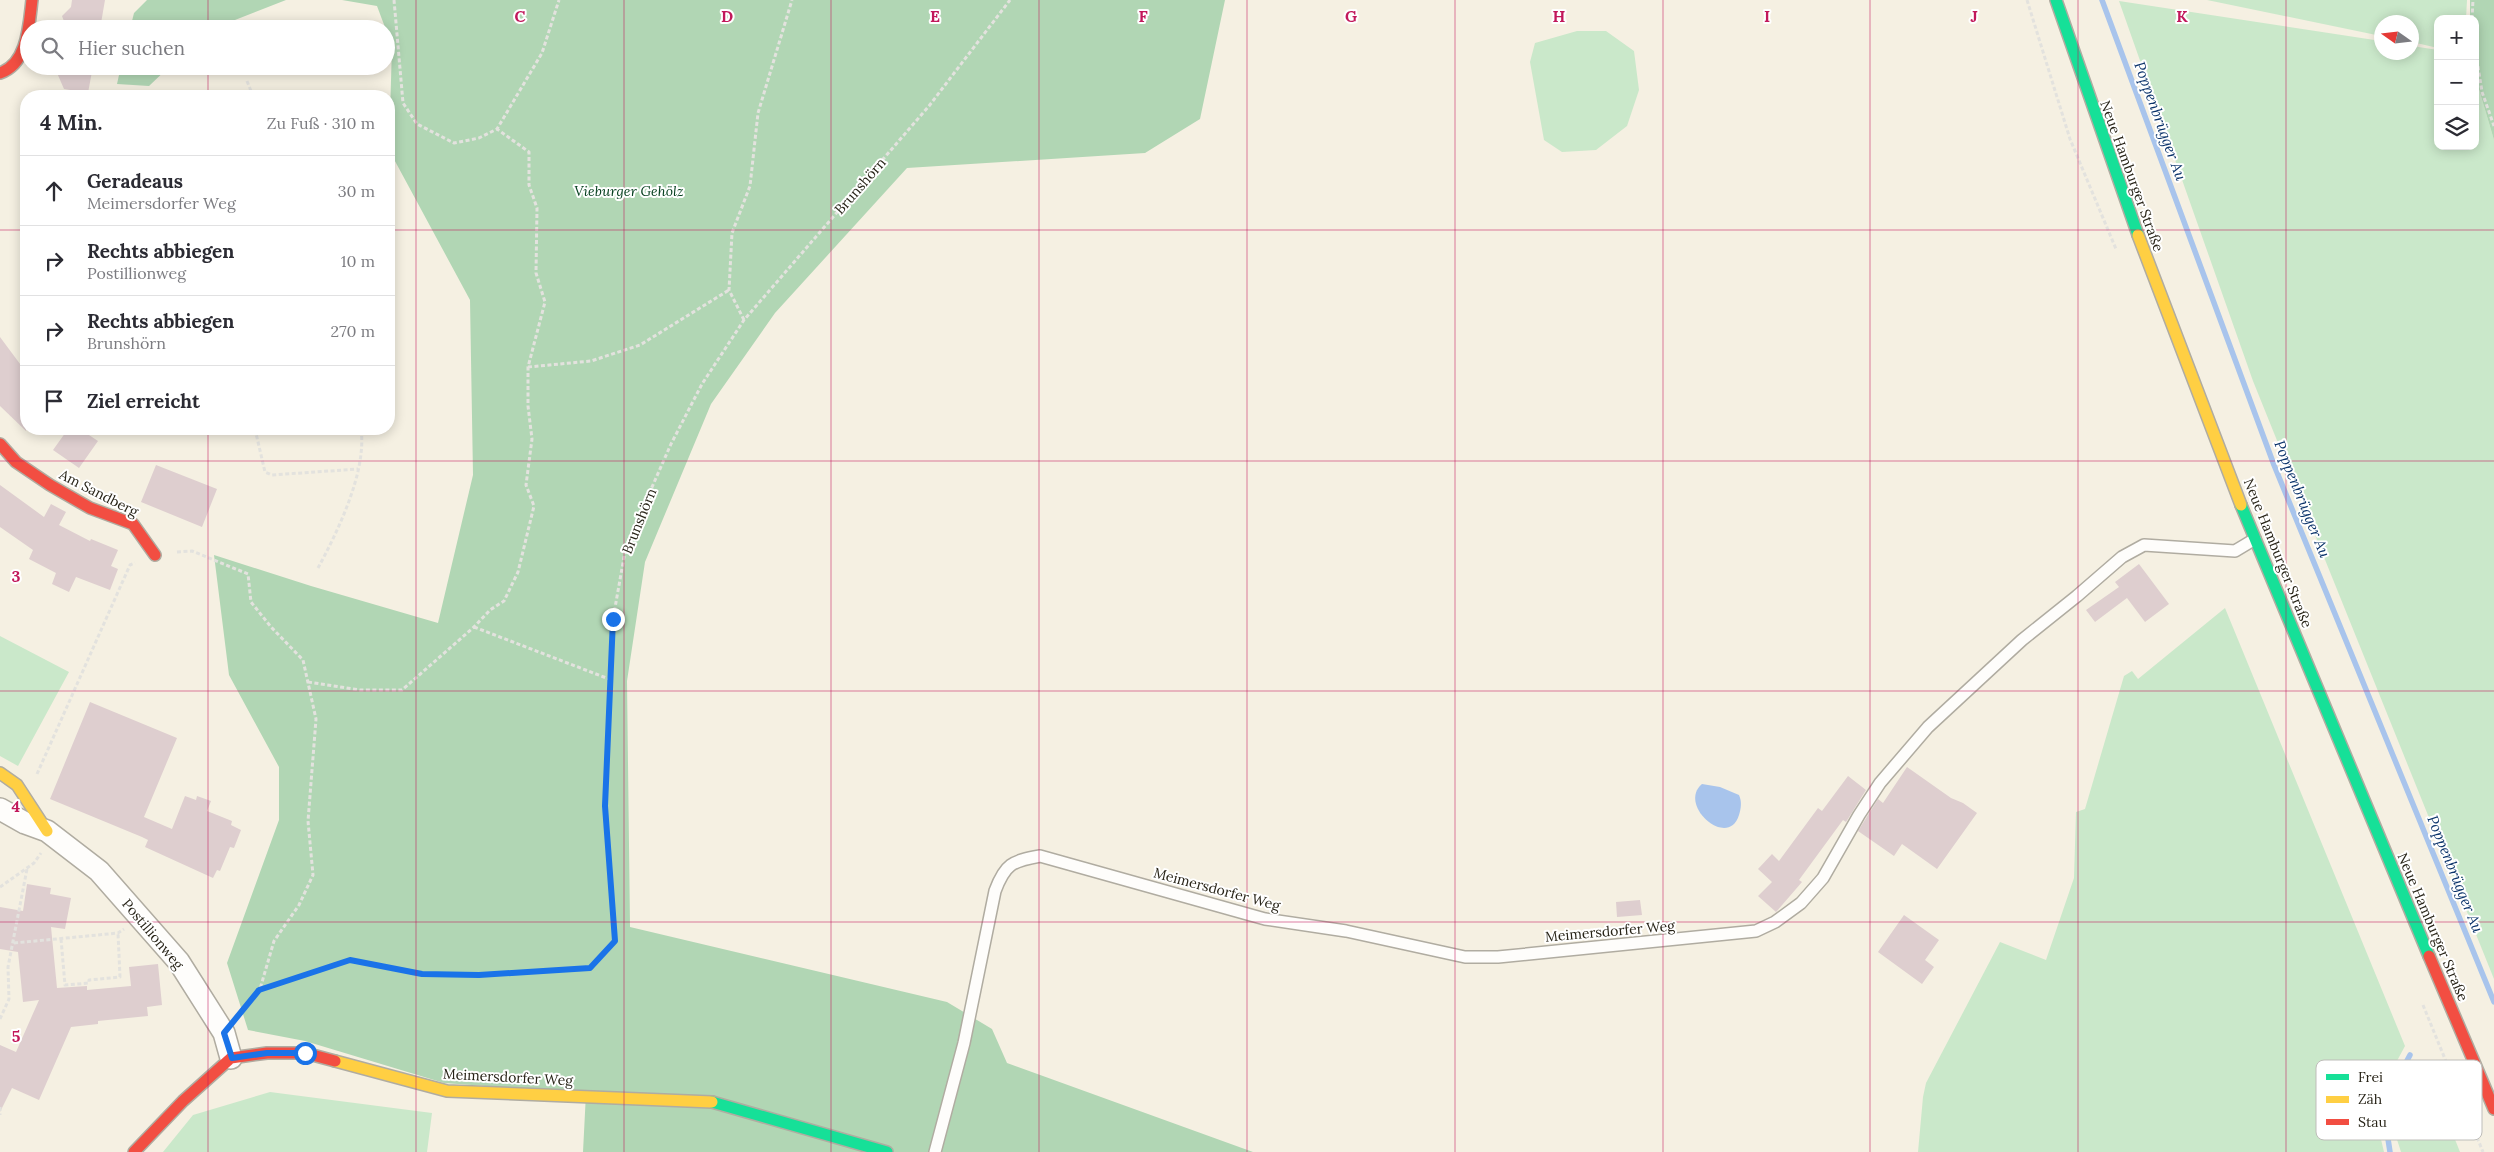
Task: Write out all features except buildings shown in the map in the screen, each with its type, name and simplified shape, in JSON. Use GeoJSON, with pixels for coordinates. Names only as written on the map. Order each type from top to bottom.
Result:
{"type":"FeatureCollection","features":[{"type":"Feature","properties":{"kind":"main road"},"geometry":{"type":"LineString","coordinates":[[29,20],[32,0]]}},
{"type":"Feature","properties":{"kind":"main road","name":"Neue Hamburger Straße"},"geometry":{"type":"LineString","coordinates":[[2056,0],[2095,118],[2158,292],[2255,539],[2473,1060]]}},
{"type":"Feature","properties":{"kind":"main road"},"geometry":{"type":"LineString","coordinates":[[0,72],[9,70],[20,51]]}},
{"type":"Feature","properties":{"kind":"main road","name":"Am Sandberg"},"geometry":{"type":"LineString","coordinates":[[0,444],[16,462],[50,485],[90,508],[133,524],[155,555]]}},
{"type":"Feature","properties":{"kind":"main road","name":"Postillionweg"},"geometry":{"type":"LineString","coordinates":[[0,773],[16,785],[50,834]]}},
{"type":"Feature","properties":{"kind":"main road","name":"Meimersdorfer Weg"},"geometry":{"type":"LineString","coordinates":[[232,1058],[267,1053],[305,1053],[447,1091],[712,1102],[887,1152]]}},
{"type":"Feature","properties":{"kind":"main road"},"geometry":{"type":"LineString","coordinates":[[134,1152],[183,1101],[232,1058]]}},
{"type":"Feature","properties":{"kind":"main road","name":"Neue Hamburger Straße"},"geometry":{"type":"LineString","coordinates":[[2482,1080],[2494,1109]]}},
{"type":"Feature","properties":{"kind":"street","name":"Postillionweg"},"geometry":{"type":"LineString","coordinates":[[0,809],[50,834],[99,871],[179,962],[224,1033],[232,1058]]}},
{"type":"Feature","properties":{"kind":"lane","name":"Meimersdorfer Weg"},"geometry":{"type":"LineString","coordinates":[[935,1152],[964,1043],[995,891],[1001,875],[1008,866],[1018,860],[1040,856],[1265,919],[1346,931],[1465,957],[1498,957],[1756,931],[1775,922],[1801,903],[1823,878],[1859,815],[1880,783],[1928,727],[2022,640],[2122,557],[2144,546],[2235,551],[2255,539]]}},
{"type":"Feature","properties":{"kind":"path"},"geometry":{"type":"LineString","coordinates":[[394,0],[403,102],[417,124],[454,143],[479,138],[497,129],[542,53],[558,0]]}},
{"type":"Feature","properties":{"kind":"path"},"geometry":{"type":"LineString","coordinates":[[744,320],[729,290],[732,233],[750,186],[758,113],[792,0]]}},
{"type":"Feature","properties":{"kind":"path","name":"Brunshörn"},"geometry":{"type":"LineString","coordinates":[[259,990],[350,960],[422,974],[479,975],[590,968],[615,941],[605,806],[613,619],[626,546],[671,444],[702,384],[744,320],[929,106],[1010,0]]}},
{"type":"Feature","properties":{"kind":"path"},"geometry":{"type":"LineString","coordinates":[[2472,15],[2473,0]]}},
{"type":"Feature","properties":{"kind":"path"},"geometry":{"type":"LineString","coordinates":[[2477,60],[2482,92],[2494,126]]}},
{"type":"Feature","properties":{"kind":"path"},"geometry":{"type":"LineString","coordinates":[[247,81],[251,90]]}},
{"type":"Feature","properties":{"kind":"path"},"geometry":{"type":"LineString","coordinates":[[308,682],[360,690],[402,690],[474,627],[490,610],[504,601],[518,572],[534,506],[526,485],[532,440],[528,406],[528,367],[545,302],[536,273],[537,208],[530,185],[529,152],[497,129]]}},
{"type":"Feature","properties":{"kind":"path"},"geometry":{"type":"LineString","coordinates":[[528,367],[590,361],[640,345],[729,290]]}},
{"type":"Feature","properties":{"kind":"path"},"geometry":{"type":"LineString","coordinates":[[256,435],[265,472],[272,475],[358,469]]}},
{"type":"Feature","properties":{"kind":"path"},"geometry":{"type":"LineString","coordinates":[[318,568],[342,522],[358,469],[363,443],[362,435]]}},
{"type":"Feature","properties":{"kind":"path"},"geometry":{"type":"LineString","coordinates":[[26,798],[130,565],[155,555],[192,551],[248,574],[250,602],[303,660],[316,719],[308,820],[312,875],[298,905],[274,941],[259,990],[224,1033]]}},
{"type":"Feature","properties":{"kind":"path"},"geometry":{"type":"LineString","coordinates":[[474,627],[609,679]]}},
{"type":"Feature","properties":{"kind":"path"},"geometry":{"type":"LineString","coordinates":[[0,887],[34,863],[50,834]]}},
{"type":"Feature","properties":{"kind":"path"},"geometry":{"type":"LineString","coordinates":[[0,1019],[9,999],[8,967],[27,869]]}},
{"type":"Feature","properties":{"kind":"path"},"geometry":{"type":"LineString","coordinates":[[14,943],[118,934],[139,915]]}},
{"type":"Feature","properties":{"kind":"path"},"geometry":{"type":"LineString","coordinates":[[61,939],[65,985],[89,983],[89,980],[120,977],[118,934]]}},
{"type":"Feature","properties":{"kind":"path"},"geometry":{"type":"LineString","coordinates":[[0,1107],[0,1115]]}},
{"type":"Feature","properties":{"kind":"green space"},"geometry":{"type":"Polygon","coordinates":[[[147,0],[286,0],[235,20],[132,20],[134,13],[147,0]]]}},
{"type":"Feature","properties":{"kind":"green space","name":"Vieburger Gehölz"},"geometry":{"type":"Polygon","coordinates":[[[342,0],[1225,0],[1200,119],[1145,153],[907,168],[775,313],[711,404],[645,562],[627,681],[630,927],[947,1002],[992,1029],[1007,1063],[1253,1152],[583,1152],[586,1093],[444,1083],[305,1041],[248,1030],[227,963],[279,820],[279,767],[229,675],[214,555],[438,623],[473,475],[470,300],[395,161],[395,90],[391,90],[391,75],[395,75],[395,20],[382,20],[377,6],[342,0]]]}},
{"type":"Feature","properties":{"kind":"green space"},"geometry":{"type":"Polygon","coordinates":[[[2207,0],[2467,0],[2466,15],[2434,15],[2434,47],[2419,44],[2419,15],[2374,15],[2374,35],[2207,0]]]}},
{"type":"Feature","properties":{"kind":"green space"},"geometry":{"type":"Polygon","coordinates":[[[2470,0],[2494,0],[2494,140],[2479,89],[2479,15],[2470,15],[2470,0]]]}},
{"type":"Feature","properties":{"kind":"green space"},"geometry":{"type":"Polygon","coordinates":[[[2119,1],[2374,40],[2374,60],[2419,60],[2419,47],[2434,49],[2434,150],[2479,150],[2479,89],[2494,140],[2494,979],[2253,381],[2119,1]]]}},
{"type":"Feature","properties":{"kind":"green space"},"geometry":{"type":"Polygon","coordinates":[[[1577,31],[1606,31],[1634,51],[1639,90],[1627,126],[1596,150],[1562,152],[1544,140],[1530,62],[1535,43],[1577,31]]]}},
{"type":"Feature","properties":{"kind":"green space"},"geometry":{"type":"Polygon","coordinates":[[[119,75],[161,75],[149,86],[117,84],[119,75]]]}},
{"type":"Feature","properties":{"kind":"green space"},"geometry":{"type":"Polygon","coordinates":[[[2225,608],[2405,1046],[2397,1060],[2316,1060],[2316,1140],[2381,1140],[2384,1152],[1918,1152],[1926,1083],[2000,942],[2046,960],[2074,878],[2076,812],[2085,809],[2124,676],[2132,671],[2138,679],[2225,608]]]}},
{"type":"Feature","properties":{"kind":"green space"},"geometry":{"type":"Polygon","coordinates":[[[0,636],[69,672],[18,766],[0,756],[0,636]]]}},
{"type":"Feature","properties":{"kind":"green space"},"geometry":{"type":"Polygon","coordinates":[[[270,1092],[432,1113],[427,1152],[163,1152],[193,1115],[270,1092]]]}},
{"type":"Feature","properties":{"kind":"green space"},"geometry":{"type":"Polygon","coordinates":[[[2397,1140],[2455,1140],[2460,1152],[2401,1152],[2397,1140]]]}},
{"type":"Feature","properties":{"kind":"water"},"geometry":{"type":"Polygon","coordinates":[[[1702,784],[1720,787],[1739,795],[1741,803],[1739,815],[1733,825],[1725,828],[1716,826],[1700,812],[1696,803],[1696,793],[1702,784]]]}},
{"type":"Feature","properties":{"kind":"waterway","name":"Poppenbrügger Au"},"geometry":{"type":"LineString","coordinates":[[2102,0],[2274,465],[2494,1002]]}},
{"type":"Feature","properties":{"kind":"waterway","name":"Poppenbrügger Au"},"geometry":{"type":"LineString","coordinates":[[2407,1060],[2410,1055]]}},
{"type":"Feature","properties":{"kind":"waterway","name":"Poppenbrügger Au"},"geometry":{"type":"LineString","coordinates":[[2388,1140],[2390,1152]]}},
{"type":"Feature","properties":{"kind":"traffic: fast"},"geometry":{"type":"LineString","coordinates":[[2056,0],[2138,235]]}},
{"type":"Feature","properties":{"kind":"traffic: fast"},"geometry":{"type":"LineString","coordinates":[[2241,505],[2429,956]]}},
{"type":"Feature","properties":{"kind":"traffic: fast"},"geometry":{"type":"LineString","coordinates":[[712,1102],[887,1152]]}},
{"type":"Feature","properties":{"kind":"traffic: slow"},"geometry":{"type":"LineString","coordinates":[[2138,235],[2241,505]]}},
{"type":"Feature","properties":{"kind":"traffic: slow"},"geometry":{"type":"LineString","coordinates":[[0,773],[17,785],[47,831]]}},
{"type":"Feature","properties":{"kind":"traffic: slow"},"geometry":{"type":"LineString","coordinates":[[335,1061],[447,1091],[712,1102]]}},
{"type":"Feature","properties":{"kind":"traffic: jam"},"geometry":{"type":"LineString","coordinates":[[29,20],[32,0]]}},
{"type":"Feature","properties":{"kind":"traffic: jam"},"geometry":{"type":"LineString","coordinates":[[0,73],[9,68],[20,55]]}},
{"type":"Feature","properties":{"kind":"traffic: jam"},"geometry":{"type":"LineString","coordinates":[[0,444],[16,462],[50,485],[90,508],[133,524],[155,555]]}},
{"type":"Feature","properties":{"kind":"traffic: jam"},"geometry":{"type":"LineString","coordinates":[[2429,956],[2473,1060]]}},
{"type":"Feature","properties":{"kind":"traffic: jam"},"geometry":{"type":"LineString","coordinates":[[134,1152],[183,1101],[231,1058],[267,1053],[305,1053],[335,1061]]}},
{"type":"Feature","properties":{"kind":"traffic: jam"},"geometry":{"type":"LineString","coordinates":[[2482,1081],[2494,1109]]}},
{"type":"Feature","properties":{"kind":"route"},"geometry":{"type":"LineString","coordinates":[[305,1053],[267,1053],[232,1058],[224,1033],[259,990],[350,960],[422,974],[479,975],[590,968],[615,941],[605,806],[613,619]]}}]}
